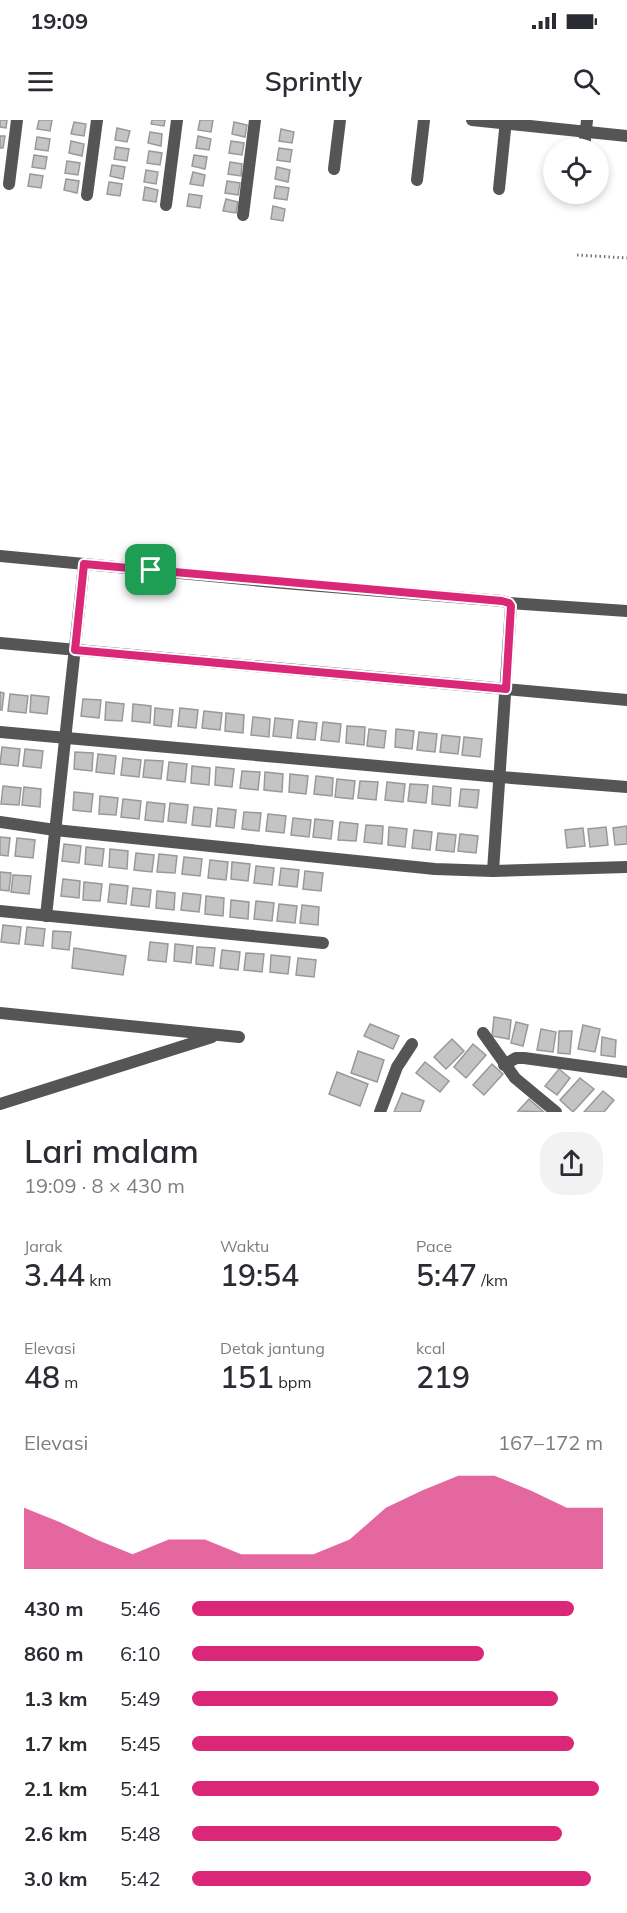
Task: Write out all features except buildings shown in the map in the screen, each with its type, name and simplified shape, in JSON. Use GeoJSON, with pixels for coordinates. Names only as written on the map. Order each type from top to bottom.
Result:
{"type":"FeatureCollection","features":[{"type":"Feature","properties":{"kind":"street"},"geometry":{"type":"LineString","coordinates":[[9,184],[17,120]]}},
{"type":"Feature","properties":{"kind":"street"},"geometry":{"type":"LineString","coordinates":[[87,195],[97,120]]}},
{"type":"Feature","properties":{"kind":"street"},"geometry":{"type":"LineString","coordinates":[[166,205],[177,120]]}},
{"type":"Feature","properties":{"kind":"street"},"geometry":{"type":"LineString","coordinates":[[243,215],[255,120]]}},
{"type":"Feature","properties":{"kind":"street"},"geometry":{"type":"LineString","coordinates":[[334,169],[340,120]]}},
{"type":"Feature","properties":{"kind":"street"},"geometry":{"type":"LineString","coordinates":[[417,180],[424,120]]}},
{"type":"Feature","properties":{"kind":"street"},"geometry":{"type":"LineString","coordinates":[[472,120],[586,126],[627,136]]}},
{"type":"Feature","properties":{"kind":"street"},"geometry":{"type":"LineString","coordinates":[[499,189],[506,122]]}},
{"type":"Feature","properties":{"kind":"street"},"geometry":{"type":"LineString","coordinates":[[0,556],[509,603],[627,611]]}},
{"type":"Feature","properties":{"kind":"street"},"geometry":{"type":"LineString","coordinates":[[45,916],[84,564]]}},
{"type":"Feature","properties":{"kind":"street"},"geometry":{"type":"LineString","coordinates":[[493,871],[511,606],[509,603]]}},
{"type":"Feature","properties":{"kind":"street"},"geometry":{"type":"LineString","coordinates":[[0,643],[627,700]]}},
{"type":"Feature","properties":{"kind":"street"},"geometry":{"type":"LineString","coordinates":[[0,732],[627,787]]}},
{"type":"Feature","properties":{"kind":"street"},"geometry":{"type":"LineString","coordinates":[[0,822],[55,830],[435,869],[493,871],[627,867]]}},
{"type":"Feature","properties":{"kind":"street"},"geometry":{"type":"LineString","coordinates":[[0,911],[323,943]]}},
{"type":"Feature","properties":{"kind":"street"},"geometry":{"type":"LineString","coordinates":[[0,1013],[239,1037]]}},
{"type":"Feature","properties":{"kind":"street"},"geometry":{"type":"LineString","coordinates":[[483,1033],[515,1078],[556,1112]]}},
{"type":"Feature","properties":{"kind":"street"},"geometry":{"type":"LineString","coordinates":[[0,1104],[219,1035]]}},
{"type":"Feature","properties":{"kind":"street"},"geometry":{"type":"LineString","coordinates":[[380,1112],[398,1067],[412,1044]]}},
{"type":"Feature","properties":{"kind":"street"},"geometry":{"type":"LineString","coordinates":[[504,1065],[516,1058],[524,1058],[627,1072]]}},
{"type":"Feature","properties":{"kind":"path"},"geometry":{"type":"LineString","coordinates":[[578,255],[627,258]]}},
{"type":"Feature","properties":{"kind":"route"},"geometry":{"type":"LineString","coordinates":[[84,564],[151,570],[509,603],[511,606],[506,689],[75,650],[84,564]]}}]}
